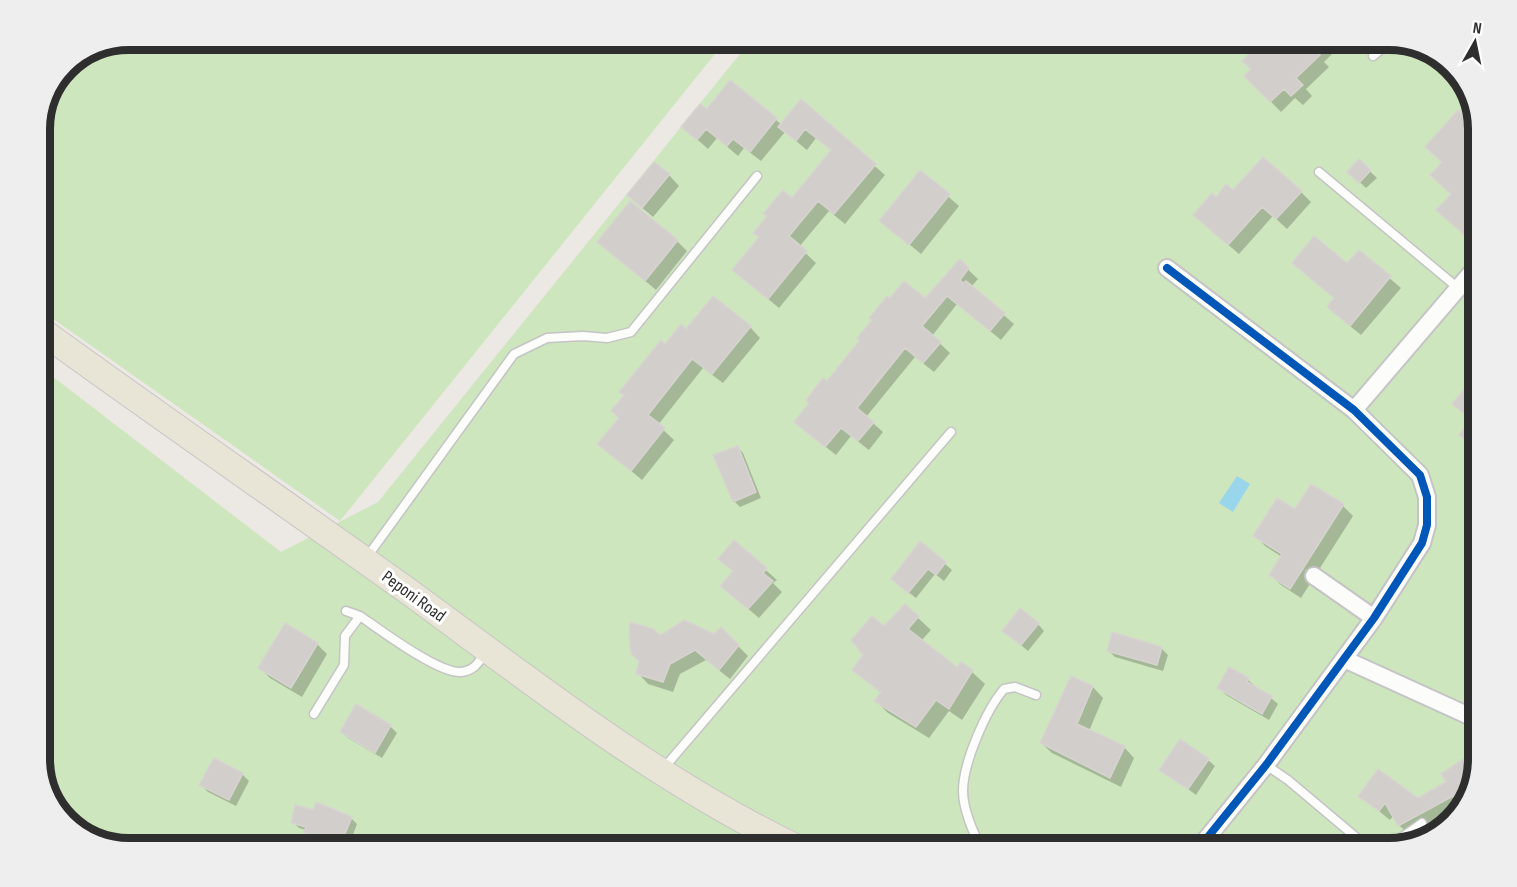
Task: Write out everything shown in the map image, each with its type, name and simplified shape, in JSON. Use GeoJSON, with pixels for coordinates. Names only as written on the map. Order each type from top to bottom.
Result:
{"type":"FeatureCollection","features":[{"type":"Feature","properties":{"kind":"main road","name":"Peponi Road"},"geometry":{"type":"LineString","coordinates":[[50,337],[364,560],[592,726],[661,771],[777,838]]}},
{"type":"Feature","properties":{"kind":"street"},"geometry":{"type":"LineString","coordinates":[[1167,268],[1354,410],[1420,475],[1427,497],[1427,525],[1422,543],[1374,618],[1266,765],[1207,838]]}},
{"type":"Feature","properties":{"kind":"street"},"geometry":{"type":"LineString","coordinates":[[1354,410],[1467,277]]}},
{"type":"Feature","properties":{"kind":"street"},"geometry":{"type":"LineString","coordinates":[[1314,576],[1374,618]]}},
{"type":"Feature","properties":{"kind":"street"},"geometry":{"type":"LineString","coordinates":[[1344,659],[1468,715]]}},
{"type":"Feature","properties":{"kind":"lane"},"geometry":{"type":"LineString","coordinates":[[1372,56],[1381,49]]}},
{"type":"Feature","properties":{"kind":"lane"},"geometry":{"type":"LineString","coordinates":[[1319,172],[1458,288]]}},
{"type":"Feature","properties":{"kind":"lane"},"geometry":{"type":"LineString","coordinates":[[364,560],[514,354],[547,339],[584,336],[607,338],[632,332],[757,176]]}},
{"type":"Feature","properties":{"kind":"lane"},"geometry":{"type":"LineString","coordinates":[[661,771],[951,432]]}},
{"type":"Feature","properties":{"kind":"lane"},"geometry":{"type":"LineString","coordinates":[[345,611],[360,616],[436,665],[460,673],[475,668],[488,650]]}},
{"type":"Feature","properties":{"kind":"lane"},"geometry":{"type":"LineString","coordinates":[[314,714],[344,664],[345,636],[360,616]]}},
{"type":"Feature","properties":{"kind":"lane"},"geometry":{"type":"LineString","coordinates":[[976,838],[962,792],[966,767],[985,719],[1004,689],[1015,687],[1036,695]]}},
{"type":"Feature","properties":{"kind":"lane"},"geometry":{"type":"LineString","coordinates":[[1266,765],[1288,780],[1357,838]]}},
{"type":"Feature","properties":{"kind":"lane"},"geometry":{"type":"LineString","coordinates":[[1403,836],[1422,823]]}},
{"type":"Feature","properties":{"kind":"green space"},"geometry":{"type":"Polygon","coordinates":[[[128,49],[719,49],[340,521],[50,317],[50,123],[55,98],[63,85],[73,73],[98,55],[128,49]]]}},
{"type":"Feature","properties":{"kind":"green space"},"geometry":{"type":"Polygon","coordinates":[[[744,49],[1389,49],[1419,55],[1437,66],[1451,80],[1462,98],[1467,123],[1468,759],[1462,789],[1451,807],[1437,821],[1419,832],[1389,838],[128,838],[98,832],[80,821],[60,798],[51,774],[50,764],[50,374],[281,552],[378,502],[744,49]]]}},
{"type":"Feature","properties":{"kind":"water"},"geometry":{"type":"Polygon","coordinates":[[[1237,476],[1250,484],[1233,512],[1219,503],[1237,476]]]}},
{"type":"Feature","properties":{"kind":"building"},"geometry":{"type":"Polygon","coordinates":[[[1254,49],[1262,49],[1265,52],[1268,49],[1314,49],[1320,55],[1296,78],[1303,85],[1291,96],[1284,89],[1270,102],[1244,76],[1251,69],[1242,61],[1254,49]]]}},
{"type":"Feature","properties":{"kind":"building"},"geometry":{"type":"Polygon","coordinates":[[[730,80],[777,118],[750,152],[733,139],[727,146],[706,129],[697,140],[681,127],[700,104],[707,109],[730,80]]]}},
{"type":"Feature","properties":{"kind":"building"},"geometry":{"type":"Polygon","coordinates":[[[801,99],[876,164],[834,214],[818,201],[789,236],[807,251],[768,299],[732,270],[759,237],[753,233],[767,216],[763,214],[783,190],[792,198],[831,150],[805,129],[796,141],[778,127],[801,99]]]}},
{"type":"Feature","properties":{"kind":"building"},"geometry":{"type":"Polygon","coordinates":[[[1458,110],[1466,117],[1467,237],[1436,210],[1451,194],[1430,175],[1442,162],[1425,147],[1458,110]]]}},
{"type":"Feature","properties":{"kind":"building"},"geometry":{"type":"Polygon","coordinates":[[[1263,157],[1302,191],[1276,219],[1262,207],[1228,245],[1193,215],[1212,193],[1216,197],[1226,184],[1233,190],[1263,157]]]}},
{"type":"Feature","properties":{"kind":"building"},"geometry":{"type":"Polygon","coordinates":[[[1359,159],[1371,170],[1359,183],[1347,172],[1359,159]]]}},
{"type":"Feature","properties":{"kind":"building"},"geometry":{"type":"Polygon","coordinates":[[[654,162],[670,174],[642,208],[627,195],[654,162]]]}},
{"type":"Feature","properties":{"kind":"building"},"geometry":{"type":"Polygon","coordinates":[[[920,170],[950,194],[909,245],[879,221],[920,170]]]}},
{"type":"Feature","properties":{"kind":"building"},"geometry":{"type":"Polygon","coordinates":[[[630,201],[678,240],[645,281],[597,242],[630,201]]]}},
{"type":"Feature","properties":{"kind":"building"},"geometry":{"type":"Polygon","coordinates":[[[1314,236],[1347,263],[1359,250],[1391,276],[1350,326],[1327,307],[1334,298],[1292,263],[1314,236]]]}},
{"type":"Feature","properties":{"kind":"building"},"geometry":{"type":"Polygon","coordinates":[[[960,259],[969,268],[960,280],[963,283],[966,281],[1005,313],[990,331],[947,296],[922,326],[941,342],[923,363],[905,348],[857,408],[874,422],[858,441],[841,428],[825,447],[794,422],[809,403],[806,400],[823,378],[827,381],[860,340],[857,338],[872,320],[869,318],[887,296],[890,298],[904,281],[925,298],[960,259]]]}},
{"type":"Feature","properties":{"kind":"building"},"geometry":{"type":"Polygon","coordinates":[[[713,296],[751,326],[712,374],[692,359],[648,415],[665,428],[631,471],[597,444],[619,418],[611,411],[624,395],[619,392],[661,340],[665,344],[681,324],[686,329],[713,296]]]}},
{"type":"Feature","properties":{"kind":"building"},"geometry":{"type":"Polygon","coordinates":[[[1467,385],[1467,416],[1452,404],[1467,385]]]}},
{"type":"Feature","properties":{"kind":"building"},"geometry":{"type":"Polygon","coordinates":[[[1467,424],[1468,442],[1459,435],[1467,424]]]}},
{"type":"Feature","properties":{"kind":"building"},"geometry":{"type":"Polygon","coordinates":[[[738,446],[756,492],[733,502],[713,455],[738,446]]]}},
{"type":"Feature","properties":{"kind":"building"},"geometry":{"type":"Polygon","coordinates":[[[1311,484],[1344,504],[1290,589],[1269,575],[1282,554],[1253,536],[1277,498],[1295,509],[1311,484]]]}},
{"type":"Feature","properties":{"kind":"building"},"geometry":{"type":"Polygon","coordinates":[[[734,540],[767,568],[763,573],[773,581],[748,609],[720,586],[733,571],[718,559],[734,540]]]}},
{"type":"Feature","properties":{"kind":"building"},"geometry":{"type":"Polygon","coordinates":[[[920,541],[946,562],[936,575],[928,569],[908,593],[891,579],[920,541]]]}},
{"type":"Feature","properties":{"kind":"building"},"geometry":{"type":"Polygon","coordinates":[[[905,604],[919,616],[908,629],[957,667],[961,662],[973,670],[949,709],[936,700],[916,727],[874,701],[881,692],[852,670],[863,655],[851,640],[872,616],[884,626],[905,604]]]}},
{"type":"Feature","properties":{"kind":"building"},"geometry":{"type":"Polygon","coordinates":[[[1020,608],[1039,623],[1021,645],[1002,631],[1020,608]]]}},
{"type":"Feature","properties":{"kind":"building"},"geometry":{"type":"Polygon","coordinates":[[[684,620],[714,634],[721,627],[739,645],[719,670],[695,650],[670,664],[663,682],[636,674],[639,661],[631,654],[630,622],[653,629],[661,635],[684,620]]]}},
{"type":"Feature","properties":{"kind":"building"},"geometry":{"type":"Polygon","coordinates":[[[285,623],[318,643],[291,688],[258,668],[285,623]]]}},
{"type":"Feature","properties":{"kind":"building"},"geometry":{"type":"Polygon","coordinates":[[[1112,632],[1162,647],[1157,665],[1107,651],[1112,632]]]}},
{"type":"Feature","properties":{"kind":"building"},"geometry":{"type":"Polygon","coordinates":[[[1229,667],[1249,678],[1247,682],[1272,696],[1262,714],[1217,688],[1229,667]]]}},
{"type":"Feature","properties":{"kind":"building"},"geometry":{"type":"Polygon","coordinates":[[[1071,676],[1093,686],[1077,724],[1125,746],[1110,778],[1040,743],[1071,676]]]}},
{"type":"Feature","properties":{"kind":"building"},"geometry":{"type":"Polygon","coordinates":[[[356,704],[391,725],[375,753],[340,732],[356,704]]]}},
{"type":"Feature","properties":{"kind":"building"},"geometry":{"type":"Polygon","coordinates":[[[1180,739],[1209,759],[1188,789],[1159,770],[1180,739]]]}},
{"type":"Feature","properties":{"kind":"building"},"geometry":{"type":"Polygon","coordinates":[[[1468,756],[1465,779],[1455,800],[1453,796],[1398,826],[1385,803],[1379,811],[1358,796],[1378,769],[1418,798],[1446,782],[1441,774],[1468,756]]]}},
{"type":"Feature","properties":{"kind":"building"},"geometry":{"type":"Polygon","coordinates":[[[214,758],[243,773],[229,800],[199,785],[214,758]]]}},
{"type":"Feature","properties":{"kind":"building"},"geometry":{"type":"Polygon","coordinates":[[[316,802],[352,817],[343,838],[319,838],[304,832],[306,827],[291,823],[295,805],[313,810],[316,802]]]}},
{"type":"Feature","properties":{"kind":"cycle path"},"geometry":{"type":"LineString","coordinates":[[1167,268],[1354,410],[1420,475],[1427,497],[1427,525],[1422,543],[1374,618],[1266,765],[1207,838]]}}]}
